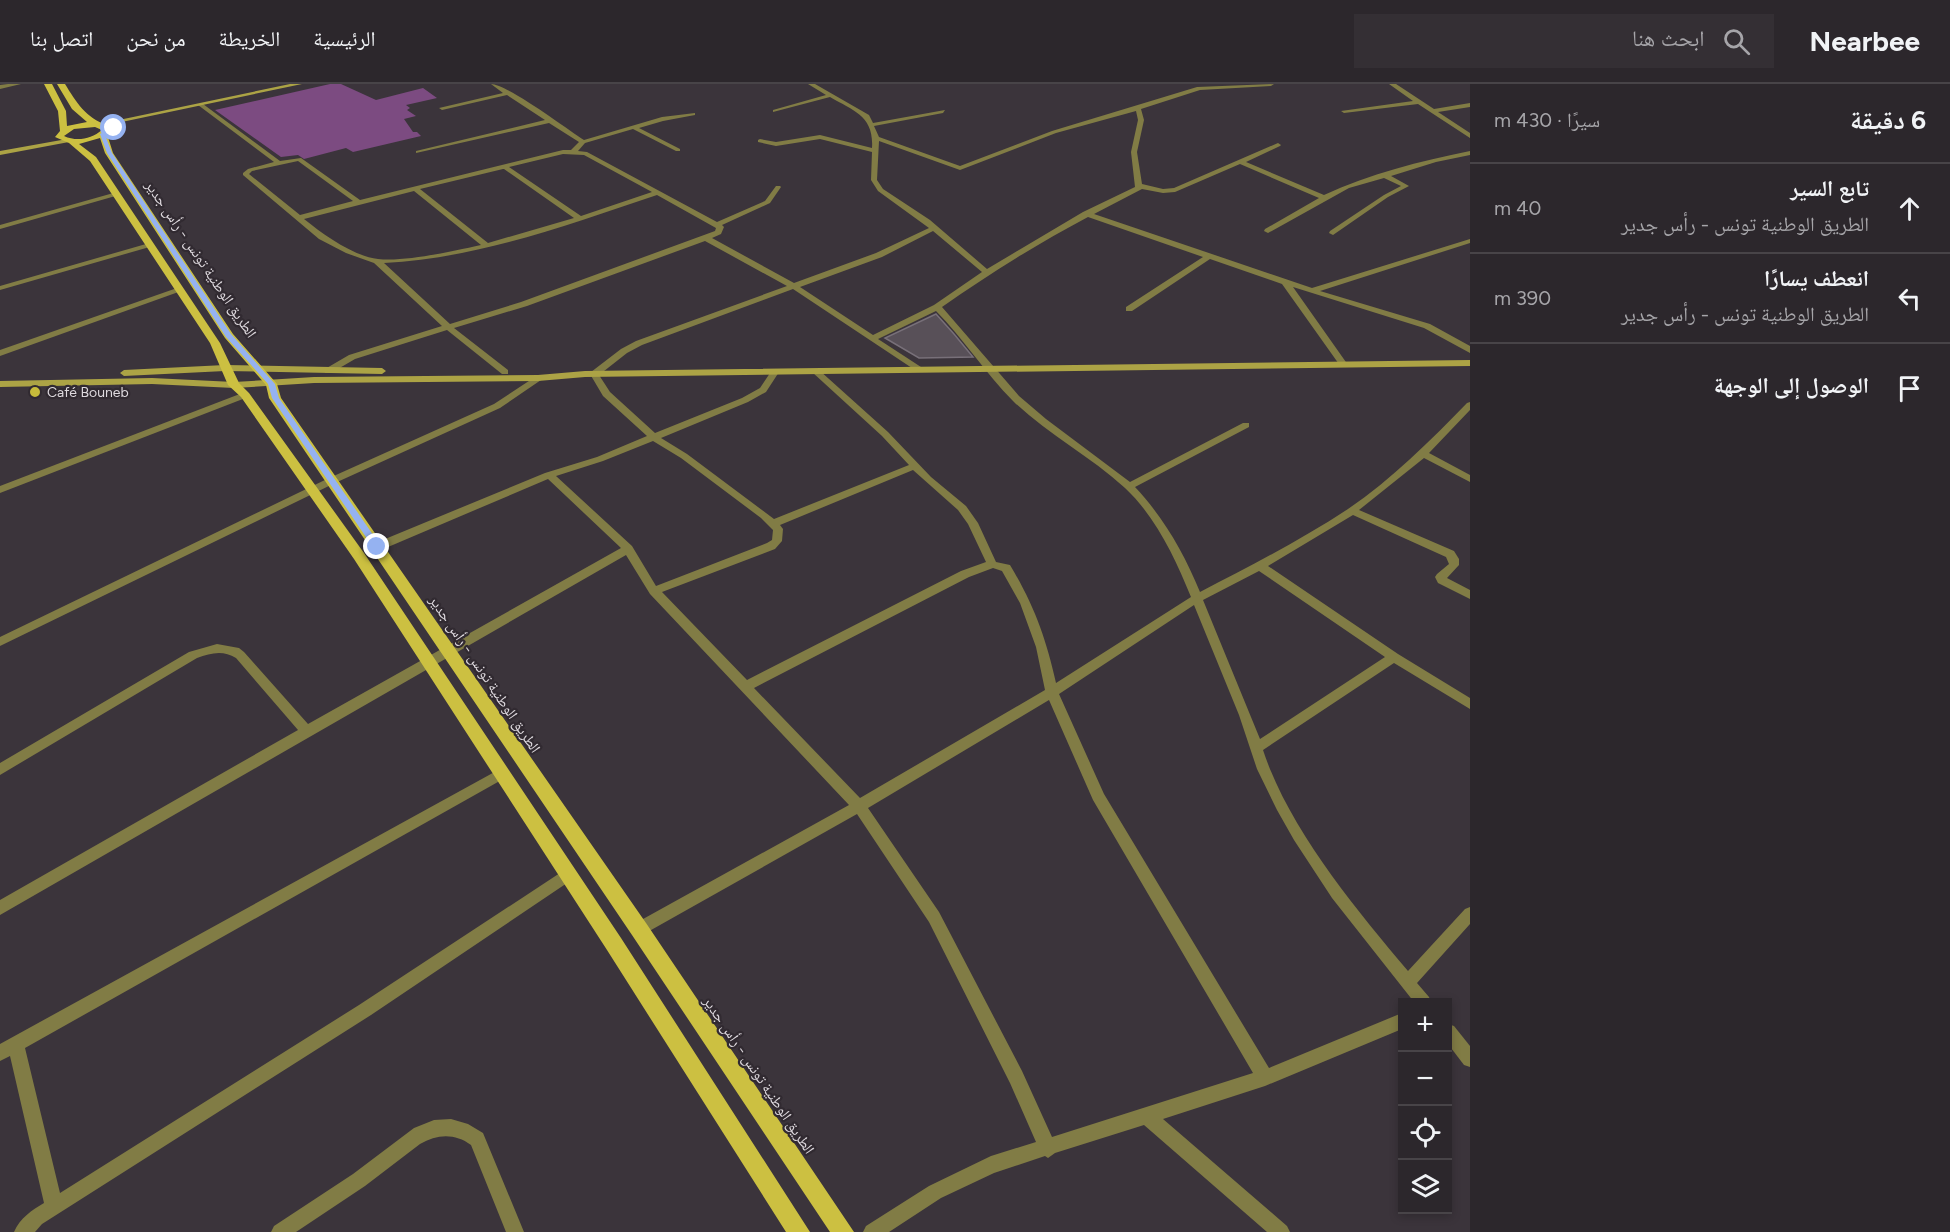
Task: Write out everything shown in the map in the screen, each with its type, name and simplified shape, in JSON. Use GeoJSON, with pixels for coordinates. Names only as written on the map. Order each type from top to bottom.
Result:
{"type":"FeatureCollection","features":[{"type":"Feature","properties":{"kind":"main road"},"geometry":{"type":"LineString","coordinates":[[48,84],[62,111],[66,136],[93,159],[117,194],[149,246],[215,343],[225,368],[314,490],[568,875],[799,1232]]}},
{"type":"Feature","properties":{"kind":"main road","name":"الطريق الوطنية تونس - رأس جدير"},"geometry":{"type":"LineString","coordinates":[[61,84],[75,107],[100,129],[109,153],[229,336],[271,384],[275,398],[639,928],[843,1232]]}},
{"type":"Feature","properties":{"kind":"main road"},"geometry":{"type":"LineString","coordinates":[[0,153],[66,136],[75,127],[100,129],[281,86],[299,84]]}},
{"type":"Feature","properties":{"kind":"main road"},"geometry":{"type":"LineString","coordinates":[[51,135],[92,139],[100,129]]}},
{"type":"Feature","properties":{"kind":"main road"},"geometry":{"type":"LineString","coordinates":[[0,147],[40,137]]}},
{"type":"Feature","properties":{"kind":"main road"},"geometry":{"type":"LineString","coordinates":[[0,376],[166,372],[225,368],[589,374],[1470,363]]}},
{"type":"Feature","properties":{"kind":"main road"},"geometry":{"type":"LineString","coordinates":[[0,384],[152,381],[240,390],[314,380],[538,378],[589,374]]}},
{"type":"Feature","properties":{"kind":"street"},"geometry":{"type":"LineString","coordinates":[[0,87],[18,84]]}},
{"type":"Feature","properties":{"kind":"street"},"geometry":{"type":"LineString","coordinates":[[494,84],[583,142]]}},
{"type":"Feature","properties":{"kind":"street"},"geometry":{"type":"LineString","coordinates":[[811,84],[860,110],[872,124],[876,138],[875,185],[934,228],[987,273]]}},
{"type":"Feature","properties":{"kind":"street"},"geometry":{"type":"LineString","coordinates":[[1186,84],[1199,88]]}},
{"type":"Feature","properties":{"kind":"street"},"geometry":{"type":"LineString","coordinates":[[876,138],[960,168],[1054,132],[1199,88],[1270,84]]}},
{"type":"Feature","properties":{"kind":"street"},"geometry":{"type":"LineString","coordinates":[[1392,84],[1470,136]]}},
{"type":"Feature","properties":{"kind":"street"},"geometry":{"type":"LineString","coordinates":[[442,108],[509,93]]}},
{"type":"Feature","properties":{"kind":"street"},"geometry":{"type":"LineString","coordinates":[[775,111],[832,95]]}},
{"type":"Feature","properties":{"kind":"street"},"geometry":{"type":"LineString","coordinates":[[1344,111],[1419,102]]}},
{"type":"Feature","properties":{"kind":"street"},"geometry":{"type":"LineString","coordinates":[[1433,111],[1470,105]]}},
{"type":"Feature","properties":{"kind":"street"},"geometry":{"type":"LineString","coordinates":[[202,106],[279,163]]}},
{"type":"Feature","properties":{"kind":"street"},"geometry":{"type":"LineString","coordinates":[[1138,108],[1141,120],[1134,152],[1140,186]]}},
{"type":"Feature","properties":{"kind":"street"},"geometry":{"type":"LineString","coordinates":[[872,124],[943,111]]}},
{"type":"Feature","properties":{"kind":"street"},"geometry":{"type":"LineString","coordinates":[[574,151],[583,142],[633,127],[693,114]]}},
{"type":"Feature","properties":{"kind":"street"},"geometry":{"type":"LineString","coordinates":[[418,152],[548,121]]}},
{"type":"Feature","properties":{"kind":"street"},"geometry":{"type":"LineString","coordinates":[[633,127],[678,150]]}},
{"type":"Feature","properties":{"kind":"street"},"geometry":{"type":"LineString","coordinates":[[760,141],[768,144],[782,144],[818,137],[875,151]]}},
{"type":"Feature","properties":{"kind":"street"},"geometry":{"type":"LineString","coordinates":[[873,338],[937,307],[987,273],[1086,214],[1140,186],[1163,191],[1175,190],[1278,145]]}},
{"type":"Feature","properties":{"kind":"street"},"geometry":{"type":"LineString","coordinates":[[299,218],[574,151],[585,153],[717,225],[720,230],[706,238],[524,304],[352,357],[328,371]]}},
{"type":"Feature","properties":{"kind":"street"},"geometry":{"type":"LineString","coordinates":[[1268,231],[1324,198],[1384,175],[1443,158],[1470,153]]}},
{"type":"Feature","properties":{"kind":"street"},"geometry":{"type":"LineString","coordinates":[[360,202],[299,159],[250,170],[245,174],[334,244],[377,261],[449,328],[505,372]]}},
{"type":"Feature","properties":{"kind":"street"},"geometry":{"type":"LineString","coordinates":[[1240,162],[1324,198]]}},
{"type":"Feature","properties":{"kind":"street"},"geometry":{"type":"LineString","coordinates":[[506,168],[579,218]]}},
{"type":"Feature","properties":{"kind":"street"},"geometry":{"type":"LineString","coordinates":[[1333,233],[1386,196],[1406,186],[1384,175]]}},
{"type":"Feature","properties":{"kind":"street"},"geometry":{"type":"LineString","coordinates":[[717,225],[768,202],[778,187]]}},
{"type":"Feature","properties":{"kind":"street"},"geometry":{"type":"LineString","coordinates":[[416,189],[488,246]]}},
{"type":"Feature","properties":{"kind":"street"},"geometry":{"type":"LineString","coordinates":[[377,261],[430,259],[488,246],[657,193]]}},
{"type":"Feature","properties":{"kind":"street"},"geometry":{"type":"LineString","coordinates":[[0,227],[117,194]]}},
{"type":"Feature","properties":{"kind":"street"},"geometry":{"type":"LineString","coordinates":[[1086,214],[1286,283],[1427,326],[1470,350]]}},
{"type":"Feature","properties":{"kind":"street"},"geometry":{"type":"LineString","coordinates":[[654,591],[774,544],[779,532],[774,523],[684,456],[652,436],[606,394],[589,374],[618,354],[639,344],[790,286],[879,255],[934,228]]}},
{"type":"Feature","properties":{"kind":"street"},"geometry":{"type":"LineString","coordinates":[[706,238],[767,270],[918,369]]}},
{"type":"Feature","properties":{"kind":"street"},"geometry":{"type":"LineString","coordinates":[[1312,291],[1470,241]]}},
{"type":"Feature","properties":{"kind":"street"},"geometry":{"type":"LineString","coordinates":[[0,288],[149,246]]}},
{"type":"Feature","properties":{"kind":"street"},"geometry":{"type":"LineString","coordinates":[[1129,309],[1208,257]]}},
{"type":"Feature","properties":{"kind":"street"},"geometry":{"type":"LineString","coordinates":[[1286,283],[1344,365]]}},
{"type":"Feature","properties":{"kind":"street"},"geometry":{"type":"LineString","coordinates":[[0,354],[180,290]]}},
{"type":"Feature","properties":{"kind":"street"},"geometry":{"type":"LineString","coordinates":[[937,307],[965,335],[990,370],[1018,400],[1129,486],[1145,502],[1162,525],[1184,565],[1265,772],[1291,825],[1309,854],[1420,998]]}},
{"type":"Feature","properties":{"kind":"street"},"geometry":{"type":"LineString","coordinates":[[377,547],[549,475],[600,459],[756,394],[763,390],[775,372]]}},
{"type":"Feature","properties":{"kind":"street"},"geometry":{"type":"LineString","coordinates":[[816,372],[962,508],[973,523],[992,564]]}},
{"type":"Feature","properties":{"kind":"street"},"geometry":{"type":"LineString","coordinates":[[0,642],[331,481],[497,406],[538,378]]}},
{"type":"Feature","properties":{"kind":"street"},"geometry":{"type":"LineString","coordinates":[[0,490],[240,390]]}},
{"type":"Feature","properties":{"kind":"street"},"geometry":{"type":"LineString","coordinates":[[639,928],[858,806],[1052,692],[1197,598],[1260,566],[1352,511],[1423,454],[1470,405]]}},
{"type":"Feature","properties":{"kind":"street"},"geometry":{"type":"LineString","coordinates":[[1129,486],[1246,425]]}},
{"type":"Feature","properties":{"kind":"street"},"geometry":{"type":"LineString","coordinates":[[1423,454],[1470,479]]}},
{"type":"Feature","properties":{"kind":"street"},"geometry":{"type":"LineString","coordinates":[[774,523],[915,466]]}},
{"type":"Feature","properties":{"kind":"street"},"geometry":{"type":"LineString","coordinates":[[549,475],[628,549],[654,591],[858,806],[934,917],[1016,1077],[1048,1149]]}},
{"type":"Feature","properties":{"kind":"street"},"geometry":{"type":"LineString","coordinates":[[1352,511],[1450,554],[1454,559],[1454,565],[1442,577],[1442,580],[1470,595]]}},
{"type":"Feature","properties":{"kind":"street"},"geometry":{"type":"LineString","coordinates":[[0,908],[628,549]]}},
{"type":"Feature","properties":{"kind":"street"},"geometry":{"type":"LineString","coordinates":[[746,686],[955,579],[992,564],[1006,568],[1026,603],[1042,647],[1052,692],[1098,796],[1265,1078]]}},
{"type":"Feature","properties":{"kind":"street"},"geometry":{"type":"LineString","coordinates":[[1260,566],[1394,657],[1470,704]]}},
{"type":"Feature","properties":{"kind":"street"},"geometry":{"type":"LineString","coordinates":[[0,770],[101,712],[193,655],[212,649],[226,648],[240,655],[306,731]]}},
{"type":"Feature","properties":{"kind":"street"},"geometry":{"type":"LineString","coordinates":[[1257,748],[1394,657]]}},
{"type":"Feature","properties":{"kind":"street"},"geometry":{"type":"LineString","coordinates":[[0,1053],[500,774]]}},
{"type":"Feature","properties":{"kind":"street"},"geometry":{"type":"LineString","coordinates":[[23,1232],[38,1225],[54,1207],[355,1017],[568,875]]}},
{"type":"Feature","properties":{"kind":"street"},"geometry":{"type":"LineString","coordinates":[[1407,983],[1470,914]]}},
{"type":"Feature","properties":{"kind":"street"},"geometry":{"type":"LineString","coordinates":[[872,1232],[935,1192],[991,1166],[1265,1078],[1398,1023]]}},
{"type":"Feature","properties":{"kind":"street"},"geometry":{"type":"LineString","coordinates":[[1452,1037],[1470,1059]]}},
{"type":"Feature","properties":{"kind":"street"},"geometry":{"type":"LineString","coordinates":[[16,1045],[54,1207]]}},
{"type":"Feature","properties":{"kind":"street"},"geometry":{"type":"LineString","coordinates":[[1147,1116],[1281,1232]]}},
{"type":"Feature","properties":{"kind":"street"},"geometry":{"type":"LineString","coordinates":[[280,1232],[420,1135],[435,1128],[446,1127],[467,1131],[477,1138],[515,1232]]}},
{"type":"Feature","properties":{"kind":"shaded area"},"geometry":{"type":"Polygon","coordinates":[[[330,84],[341,84],[376,100],[423,88],[437,98],[406,105],[410,108],[407,110],[416,116],[404,119],[413,132],[421,136],[353,152],[346,148],[304,159],[298,155],[281,157],[215,110],[330,84]]]}},
{"type":"Feature","properties":{"kind":"building"},"geometry":{"type":"Polygon","coordinates":[[[936,314],[973,357],[919,358],[885,338],[936,314]]]}},
{"type":"Feature","properties":{"kind":"place","name":"Café Bouneb"},"geometry":{"type":"Point","coordinates":[35,392]}},
{"type":"Feature","properties":{"kind":"route"},"geometry":{"type":"LineString","coordinates":[[114,128],[103,134],[109,153],[229,336],[271,384],[275,398],[377,547]]}}]}
